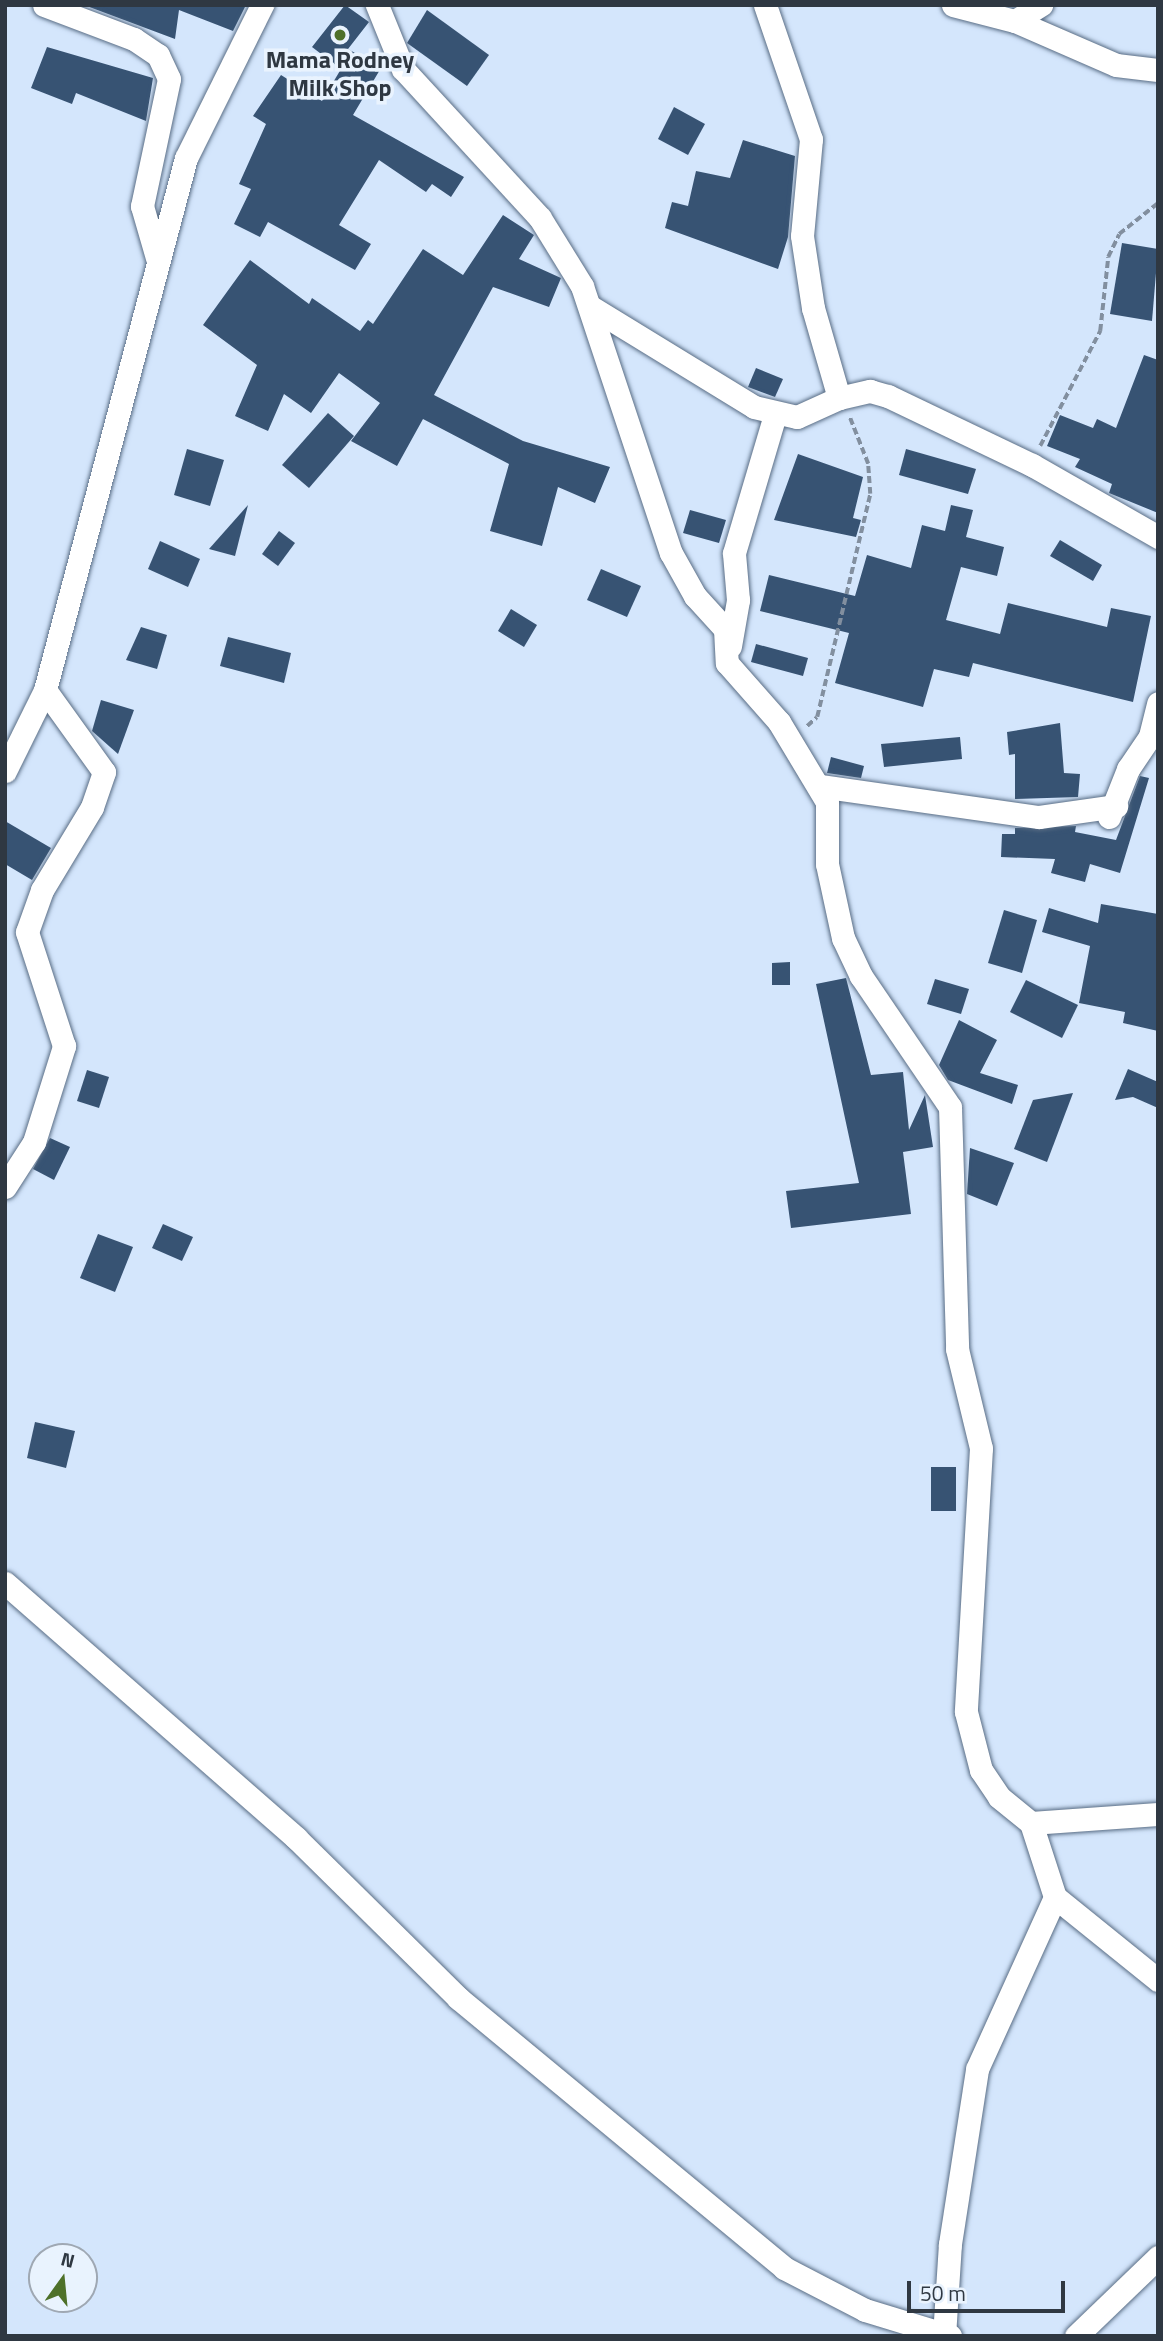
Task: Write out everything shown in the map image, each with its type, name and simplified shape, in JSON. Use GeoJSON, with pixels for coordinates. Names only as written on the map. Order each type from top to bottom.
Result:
{"type":"FeatureCollection","features":[{"type":"Feature","properties":{"kind":"street"},"geometry":{"type":"LineString","coordinates":[[44,5],[134,39],[158,55],[169,79],[142,206],[158,258]]}},
{"type":"Feature","properties":{"kind":"street"},"geometry":{"type":"LineString","coordinates":[[5,771],[45,690],[158,258],[206,108],[262,5]]}},
{"type":"Feature","properties":{"kind":"street"},"geometry":{"type":"LineString","coordinates":[[377,5],[403,69],[540,218],[591,307],[654,515],[695,596],[725,629],[727,663],[779,722],[795,749],[827,786],[843,938],[861,976],[950,1107],[957,1349],[981,1448],[967,1730],[987,1782],[1031,1823],[1055,1897],[1158,1980]]}},
{"type":"Feature","properties":{"kind":"street"},"geometry":{"type":"LineString","coordinates":[[765,5],[811,139],[802,236],[813,308],[839,398]]}},
{"type":"Feature","properties":{"kind":"street"},"geometry":{"type":"LineString","coordinates":[[953,5],[1015,21],[1102,60],[1158,70]]}},
{"type":"Feature","properties":{"kind":"street"},"geometry":{"type":"LineString","coordinates":[[1015,21],[1041,5]]}},
{"type":"Feature","properties":{"kind":"street"},"geometry":{"type":"LineString","coordinates":[[591,307],[775,415],[797,417],[839,398],[870,391],[888,396],[1032,465],[1158,537]]}},
{"type":"Feature","properties":{"kind":"street"},"geometry":{"type":"LineString","coordinates":[[727,663],[738,600],[734,553],[775,415]]}},
{"type":"Feature","properties":{"kind":"street"},"geometry":{"type":"LineString","coordinates":[[5,1187],[34,1142],[64,1046],[27,932],[42,890],[92,807],[104,772],[45,690]]}},
{"type":"Feature","properties":{"kind":"street"},"geometry":{"type":"LineString","coordinates":[[827,786],[1039,817],[1112,813],[1128,769],[1150,736],[1158,703]]}},
{"type":"Feature","properties":{"kind":"street"},"geometry":{"type":"LineString","coordinates":[[5,1583],[296,1838],[458,1998],[785,2268],[865,2310],[946,2335],[977,2069],[1055,1897]]}},
{"type":"Feature","properties":{"kind":"street"},"geometry":{"type":"LineString","coordinates":[[1031,1823],[1158,1814]]}},
{"type":"Feature","properties":{"kind":"street"},"geometry":{"type":"LineString","coordinates":[[1076,2336],[1158,2257]]}},
{"type":"Feature","properties":{"kind":"path"},"geometry":{"type":"LineString","coordinates":[[1032,465],[1100,331],[1113,245],[1158,203]]}},
{"type":"Feature","properties":{"kind":"path"},"geometry":{"type":"LineString","coordinates":[[795,749],[817,716],[870,494],[868,464],[839,398]]}},
{"type":"Feature","properties":{"kind":"building"},"geometry":{"type":"Polygon","coordinates":[[[84,5],[246,5],[233,31],[179,10],[175,39],[84,5]]]}},
{"type":"Feature","properties":{"kind":"building"},"geometry":{"type":"Polygon","coordinates":[[[345,5],[369,22],[348,49],[381,68],[353,115],[464,177],[451,197],[432,184],[426,192],[379,160],[339,225],[371,244],[355,270],[268,222],[260,237],[234,224],[251,189],[239,184],[266,124],[253,116],[281,75],[322,101],[341,69],[312,47],[345,5]]]}},
{"type":"Feature","properties":{"kind":"building"},"geometry":{"type":"Polygon","coordinates":[[[427,10],[489,55],[467,86],[407,43],[427,10]]]}},
{"type":"Feature","properties":{"kind":"building"},"geometry":{"type":"Polygon","coordinates":[[[47,47],[153,78],[146,121],[76,93],[72,104],[31,88],[47,47]]]}},
{"type":"Feature","properties":{"kind":"building"},"geometry":{"type":"Polygon","coordinates":[[[674,107],[705,124],[688,155],[658,139],[674,107]]]}},
{"type":"Feature","properties":{"kind":"building"},"geometry":{"type":"Polygon","coordinates":[[[743,140],[795,156],[788,237],[778,269],[665,228],[672,202],[688,206],[696,171],[730,178],[743,140]]]}},
{"type":"Feature","properties":{"kind":"building"},"geometry":{"type":"Polygon","coordinates":[[[503,215],[534,235],[519,259],[561,278],[549,307],[493,287],[434,395],[523,441],[610,467],[595,503],[558,487],[542,546],[490,531],[509,464],[423,419],[397,466],[351,441],[380,403],[339,373],[311,413],[284,394],[268,431],[235,416],[257,365],[203,325],[250,260],[309,304],[312,298],[360,331],[368,320],[373,324],[423,249],[463,275],[503,215]]]}},
{"type":"Feature","properties":{"kind":"building"},"geometry":{"type":"Polygon","coordinates":[[[1122,243],[1158,249],[1152,321],[1110,314],[1122,243]]]}},
{"type":"Feature","properties":{"kind":"building"},"geometry":{"type":"Polygon","coordinates":[[[1144,355],[1158,360],[1158,513],[1109,493],[1112,484],[1075,467],[1080,459],[1047,446],[1060,415],[1093,428],[1097,419],[1116,428],[1144,355]]]}},
{"type":"Feature","properties":{"kind":"building"},"geometry":{"type":"Polygon","coordinates":[[[756,368],[783,379],[775,397],[748,387],[756,368]]]}},
{"type":"Feature","properties":{"kind":"building"},"geometry":{"type":"Polygon","coordinates":[[[328,413],[354,436],[309,488],[282,465],[328,413]]]}},
{"type":"Feature","properties":{"kind":"building"},"geometry":{"type":"Polygon","coordinates":[[[187,449],[224,460],[210,506],[174,495],[187,449]]]}},
{"type":"Feature","properties":{"kind":"building"},"geometry":{"type":"Polygon","coordinates":[[[906,449],[976,469],[968,494],[899,475],[906,449]]]}},
{"type":"Feature","properties":{"kind":"building"},"geometry":{"type":"Polygon","coordinates":[[[798,454],[863,477],[853,518],[861,520],[856,537],[774,520],[798,454]]]}},
{"type":"Feature","properties":{"kind":"building"},"geometry":{"type":"Polygon","coordinates":[[[248,505],[235,556],[209,549],[248,505]]]}},
{"type":"Feature","properties":{"kind":"building"},"geometry":{"type":"Polygon","coordinates":[[[951,505],[973,510],[966,537],[1004,547],[997,576],[961,567],[946,620],[1000,634],[1008,603],[1107,627],[1111,608],[1151,616],[1133,702],[973,663],[969,677],[934,669],[923,707],[835,683],[849,633],[760,611],[769,575],[855,596],[867,555],[911,568],[922,525],[945,531],[951,505]]]}},
{"type":"Feature","properties":{"kind":"building"},"geometry":{"type":"Polygon","coordinates":[[[690,510],[726,520],[719,543],[683,533],[690,510]]]}},
{"type":"Feature","properties":{"kind":"building"},"geometry":{"type":"Polygon","coordinates":[[[279,531],[295,543],[278,566],[262,554],[279,531]]]}},
{"type":"Feature","properties":{"kind":"building"},"geometry":{"type":"Polygon","coordinates":[[[1060,540],[1102,565],[1093,581],[1050,556],[1060,540]]]}},
{"type":"Feature","properties":{"kind":"building"},"geometry":{"type":"Polygon","coordinates":[[[160,541],[200,559],[188,587],[148,569],[160,541]]]}},
{"type":"Feature","properties":{"kind":"building"},"geometry":{"type":"Polygon","coordinates":[[[601,569],[641,586],[627,617],[587,600],[601,569]]]}},
{"type":"Feature","properties":{"kind":"building"},"geometry":{"type":"Polygon","coordinates":[[[511,609],[537,625],[524,647],[498,631],[511,609]]]}},
{"type":"Feature","properties":{"kind":"building"},"geometry":{"type":"Polygon","coordinates":[[[141,627],[167,635],[157,669],[126,660],[141,627]]]}},
{"type":"Feature","properties":{"kind":"building"},"geometry":{"type":"Polygon","coordinates":[[[228,637],[291,653],[284,683],[220,666],[228,637]]]}},
{"type":"Feature","properties":{"kind":"building"},"geometry":{"type":"Polygon","coordinates":[[[756,644],[808,658],[803,676],[751,662],[756,644]]]}},
{"type":"Feature","properties":{"kind":"building"},"geometry":{"type":"Polygon","coordinates":[[[101,700],[134,710],[118,754],[92,731],[101,700]]]}},
{"type":"Feature","properties":{"kind":"building"},"geometry":{"type":"Polygon","coordinates":[[[1060,723],[1064,773],[1080,774],[1078,797],[1015,799],[1015,754],[1009,755],[1007,732],[1060,723]]]}},
{"type":"Feature","properties":{"kind":"building"},"geometry":{"type":"Polygon","coordinates":[[[960,737],[962,759],[884,767],[881,744],[960,737]]]}},
{"type":"Feature","properties":{"kind":"building"},"geometry":{"type":"Polygon","coordinates":[[[831,757],[864,766],[861,778],[827,773],[831,757]]]}},
{"type":"Feature","properties":{"kind":"building"},"geometry":{"type":"Polygon","coordinates":[[[1140,776],[1149,778],[1120,873],[1090,864],[1085,882],[1051,873],[1055,859],[1001,857],[1002,834],[1015,834],[1015,828],[1076,826],[1075,832],[1116,840],[1140,776]]]}},
{"type":"Feature","properties":{"kind":"building"},"geometry":{"type":"Polygon","coordinates":[[[5,821],[51,848],[32,880],[5,864],[5,821]]]}},
{"type":"Feature","properties":{"kind":"building"},"geometry":{"type":"Polygon","coordinates":[[[1101,904],[1158,914],[1158,1031],[1123,1023],[1125,1012],[1079,1003],[1090,946],[1042,932],[1049,908],[1098,923],[1101,904]]]}},
{"type":"Feature","properties":{"kind":"building"},"geometry":{"type":"Polygon","coordinates":[[[1004,910],[1037,920],[1022,973],[988,963],[1004,910]]]}},
{"type":"Feature","properties":{"kind":"building"},"geometry":{"type":"Polygon","coordinates":[[[790,962],[790,985],[772,985],[772,963],[790,962]]]}},
{"type":"Feature","properties":{"kind":"building"},"geometry":{"type":"Polygon","coordinates":[[[846,978],[871,1075],[903,1072],[909,1130],[925,1095],[933,1147],[903,1152],[911,1214],[791,1228],[786,1191],[859,1183],[816,984],[846,978]]]}},
{"type":"Feature","properties":{"kind":"building"},"geometry":{"type":"Polygon","coordinates":[[[935,979],[969,989],[961,1014],[927,1004],[935,979]]]}},
{"type":"Feature","properties":{"kind":"building"},"geometry":{"type":"Polygon","coordinates":[[[1026,980],[1078,1005],[1062,1038],[1010,1012],[1026,980]]]}},
{"type":"Feature","properties":{"kind":"building"},"geometry":{"type":"Polygon","coordinates":[[[959,1020],[997,1040],[980,1073],[1018,1085],[1012,1104],[948,1080],[939,1065],[959,1020]]]}},
{"type":"Feature","properties":{"kind":"building"},"geometry":{"type":"Polygon","coordinates":[[[1128,1069],[1158,1082],[1158,1108],[1133,1097],[1115,1100],[1128,1069]]]}},
{"type":"Feature","properties":{"kind":"building"},"geometry":{"type":"Polygon","coordinates":[[[87,1070],[109,1077],[99,1108],[77,1101],[87,1070]]]}},
{"type":"Feature","properties":{"kind":"building"},"geometry":{"type":"Polygon","coordinates":[[[1073,1093],[1047,1162],[1014,1149],[1033,1100],[1073,1093]]]}},
{"type":"Feature","properties":{"kind":"building"},"geometry":{"type":"Polygon","coordinates":[[[50,1138],[70,1147],[54,1180],[33,1169],[50,1138]]]}},
{"type":"Feature","properties":{"kind":"building"},"geometry":{"type":"Polygon","coordinates":[[[970,1148],[1014,1163],[997,1206],[967,1194],[970,1148]]]}},
{"type":"Feature","properties":{"kind":"building"},"geometry":{"type":"Polygon","coordinates":[[[163,1224],[193,1237],[182,1261],[152,1248],[163,1224]]]}},
{"type":"Feature","properties":{"kind":"building"},"geometry":{"type":"Polygon","coordinates":[[[98,1234],[133,1247],[115,1292],[80,1278],[98,1234]]]}},
{"type":"Feature","properties":{"kind":"building"},"geometry":{"type":"Polygon","coordinates":[[[35,1422],[75,1431],[66,1468],[27,1458],[35,1422]]]}},
{"type":"Feature","properties":{"kind":"building"},"geometry":{"type":"Polygon","coordinates":[[[931,1467],[956,1467],[956,1511],[931,1511],[931,1467]]]}},
{"type":"Feature","properties":{"kind":"place","name":"Mama Rodney Milk Shop"},"geometry":{"type":"Point","coordinates":[340,35]}}]}
